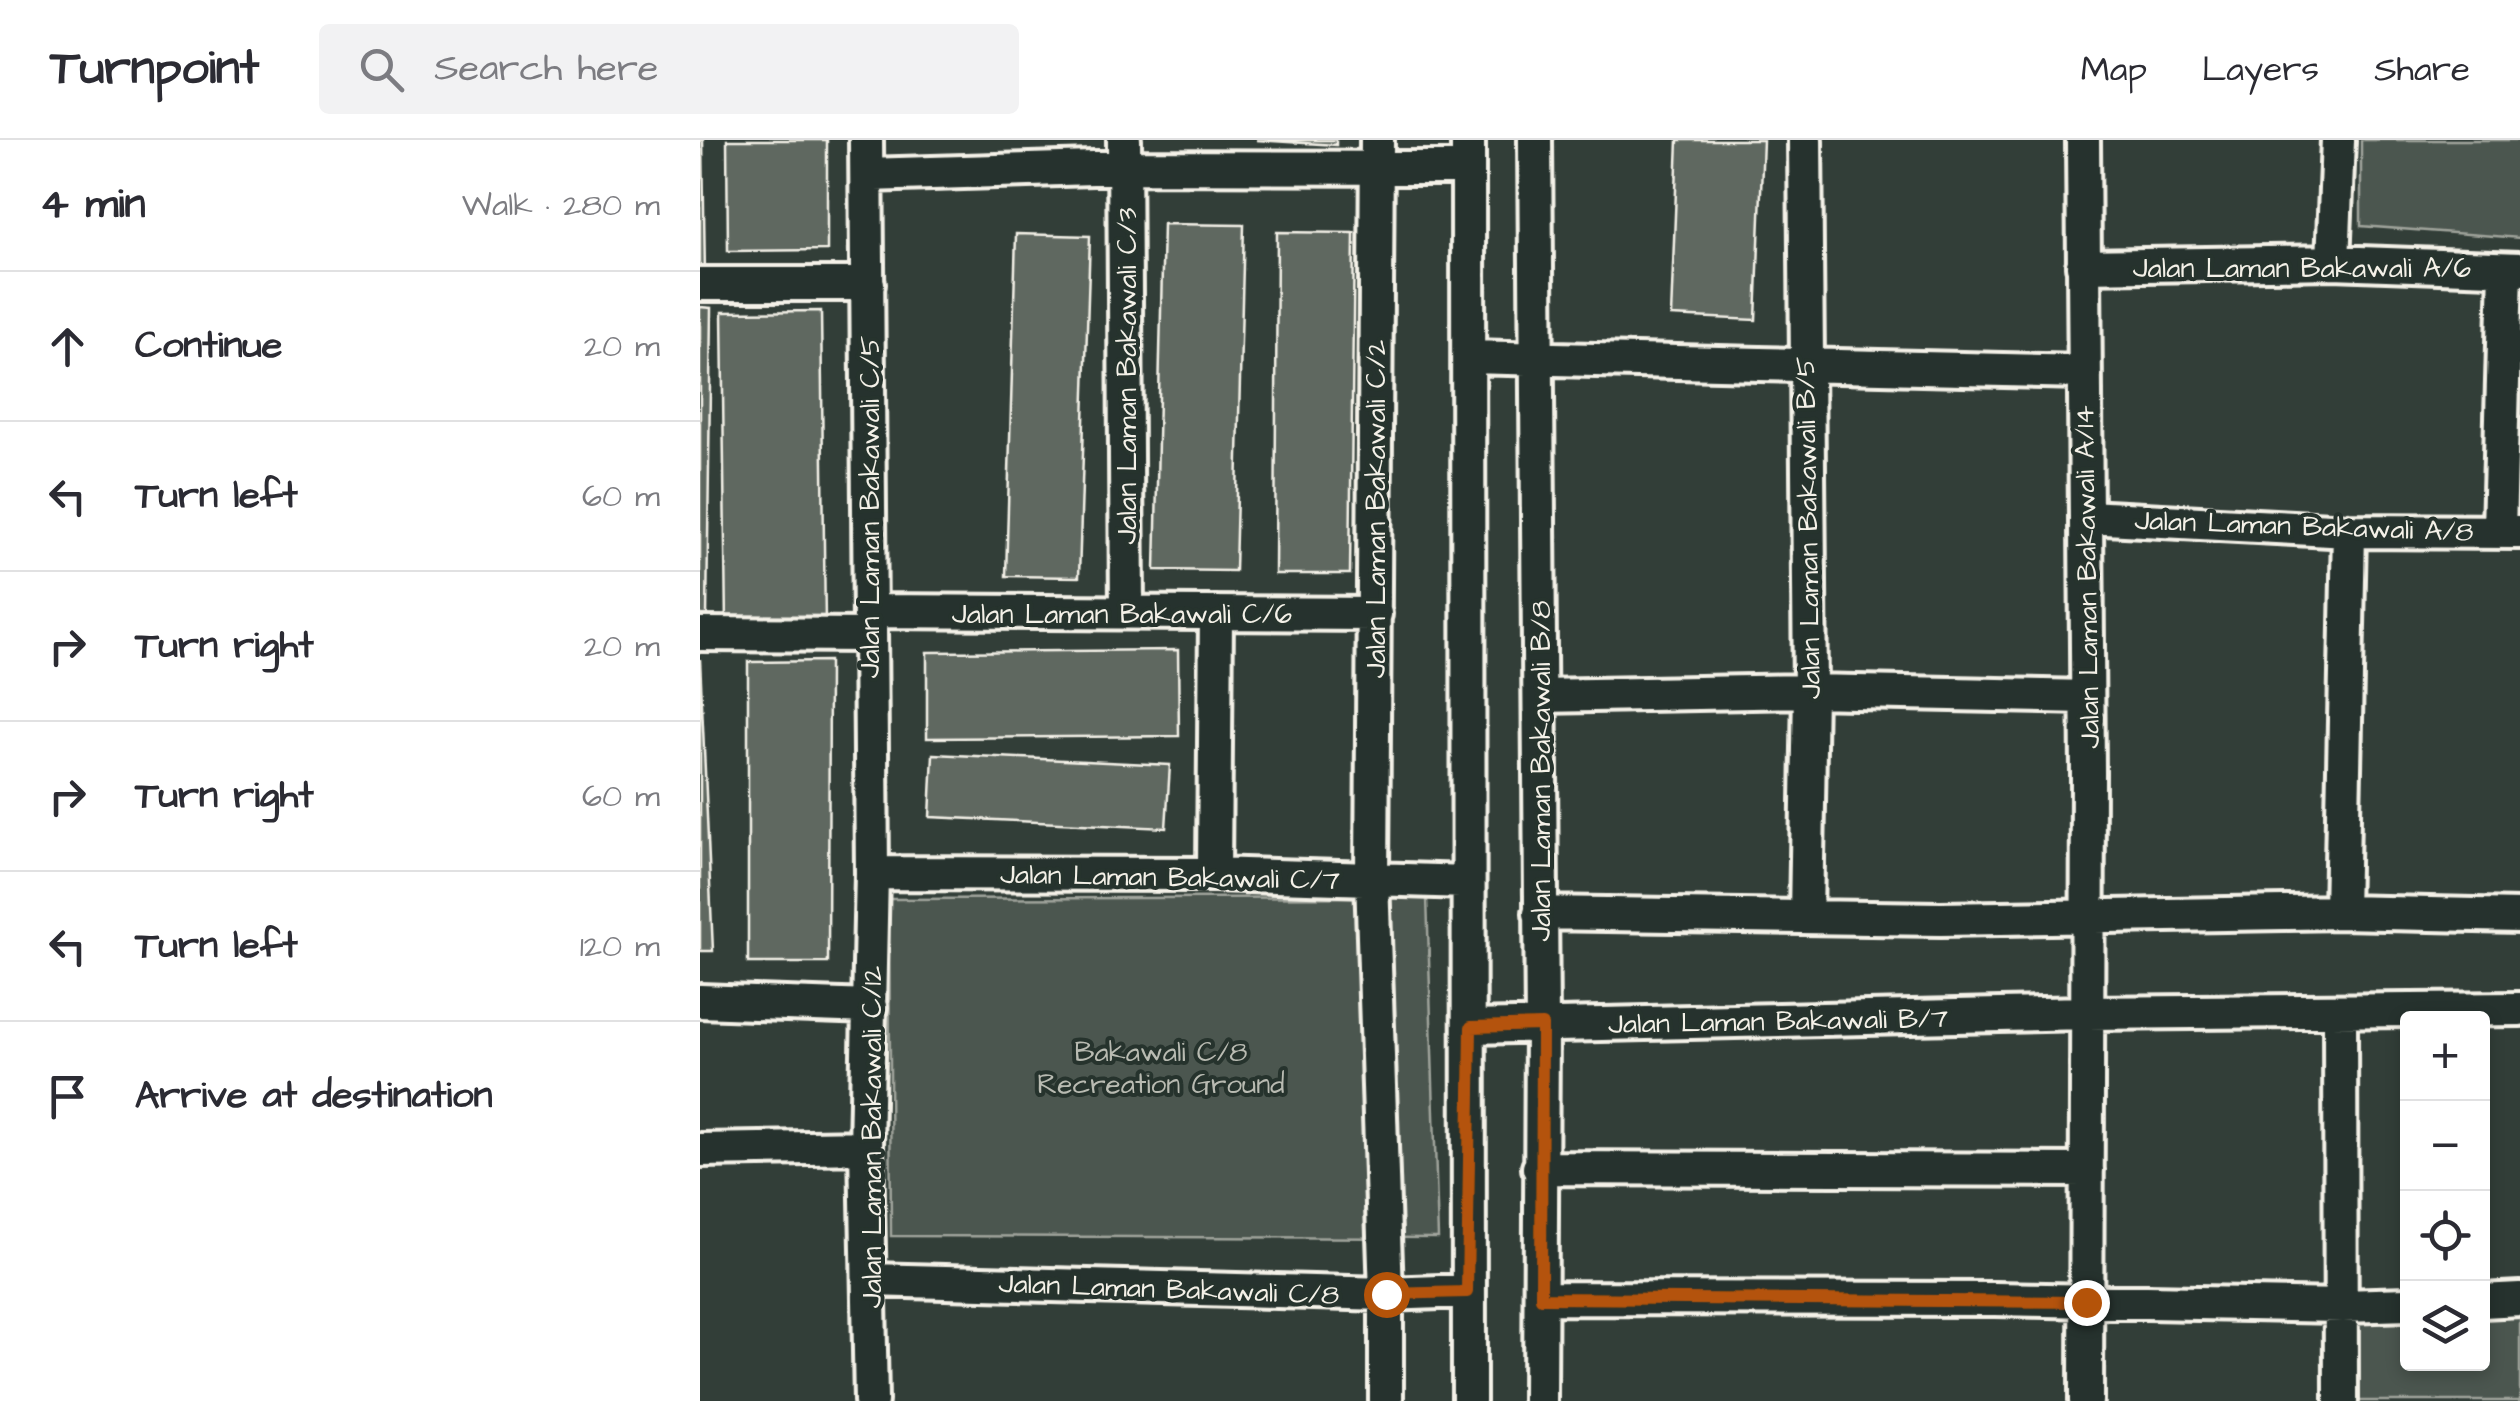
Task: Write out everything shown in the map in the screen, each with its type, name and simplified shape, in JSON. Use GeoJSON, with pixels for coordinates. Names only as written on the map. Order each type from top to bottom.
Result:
{"type":"FeatureCollection","features":[{"type":"Feature","properties":{"kind":"street","name":"Jalan Laman Bakawali C/5"},"geometry":{"type":"LineString","coordinates":[[866,140],[872,873]]}},
{"type":"Feature","properties":{"kind":"street","name":"Jalan Laman Bakawali B/8"},"geometry":{"type":"LineString","coordinates":[[1535,140],[1542,1025],[1540,1401]]}},
{"type":"Feature","properties":{"kind":"street","name":"Jalan Laman Bakawali B/5"},"geometry":{"type":"LineString","coordinates":[[1805,140],[1810,691],[1806,916]]}},
{"type":"Feature","properties":{"kind":"street","name":"Jalan Laman Bakawali A/14"},"geometry":{"type":"LineString","coordinates":[[2083,140],[2087,517],[2086,1401]]}},
{"type":"Feature","properties":{"kind":"street"},"geometry":{"type":"LineString","coordinates":[[2333,262],[2338,140]]}},
{"type":"Feature","properties":{"kind":"street","name":"Jalan Laman Bakawali C/2"},"geometry":{"type":"LineString","coordinates":[[1377,153],[1372,878],[1386,1401]]}},
{"type":"Feature","properties":{"kind":"street"},"geometry":{"type":"LineString","coordinates":[[867,175],[1125,154],[1468,154],[1469,1401]]}},
{"type":"Feature","properties":{"kind":"street","name":"Jalan Laman Bakawali C/3"},"geometry":{"type":"LineString","coordinates":[[1125,154],[1127,612]]}},
{"type":"Feature","properties":{"kind":"street","name":"Jalan Laman Bakawali A/6"},"geometry":{"type":"LineString","coordinates":[[2083,266],[2333,262],[2513,269]]}},
{"type":"Feature","properties":{"kind":"street"},"geometry":{"type":"LineString","coordinates":[[2509,532],[2513,269]]}},
{"type":"Feature","properties":{"kind":"street"},"geometry":{"type":"LineString","coordinates":[[700,284],[868,284]]}},
{"type":"Feature","properties":{"kind":"street"},"geometry":{"type":"LineString","coordinates":[[1469,357],[2083,372]]}},
{"type":"Feature","properties":{"kind":"street","name":"Jalan Laman Bakawali A/8"},"geometry":{"type":"LineString","coordinates":[[2087,517],[2348,531],[2509,532]]}},
{"type":"Feature","properties":{"kind":"street"},"geometry":{"type":"LineString","coordinates":[[2342,912],[2348,531]]}},
{"type":"Feature","properties":{"kind":"street","name":"Jalan Laman Bakawali C/6"},"geometry":{"type":"LineString","coordinates":[[700,634],[1127,612],[1375,614]]}},
{"type":"Feature","properties":{"kind":"street"},"geometry":{"type":"LineString","coordinates":[[1214,874],[1216,613]]}},
{"type":"Feature","properties":{"kind":"street"},"geometry":{"type":"LineString","coordinates":[[1540,696],[1810,691],[2087,696]]}},
{"type":"Feature","properties":{"kind":"street","name":"Jalan Laman Bakawali C/7"},"geometry":{"type":"LineString","coordinates":[[872,873],[1214,874],[1468,882]]}},
{"type":"Feature","properties":{"kind":"street","name":"Jalan Laman Bakawali C/12"},"geometry":{"type":"LineString","coordinates":[[871,1401],[866,1147],[872,873]]}},
{"type":"Feature","properties":{"kind":"street"},"geometry":{"type":"LineString","coordinates":[[1540,913],[1941,919],[2342,912],[2520,916]]}},
{"type":"Feature","properties":{"kind":"street"},"geometry":{"type":"LineString","coordinates":[[700,1001],[870,1007]]}},
{"type":"Feature","properties":{"kind":"street","name":"Jalan Laman Bakawali B/7"},"geometry":{"type":"LineString","coordinates":[[1471,1027],[2086,1013],[2520,1009]]}},
{"type":"Feature","properties":{"kind":"street"},"geometry":{"type":"LineString","coordinates":[[2340,1011],[2341,1401]]}},
{"type":"Feature","properties":{"kind":"street"},"geometry":{"type":"LineString","coordinates":[[700,1150],[866,1147]]}},
{"type":"Feature","properties":{"kind":"street"},"geometry":{"type":"LineString","coordinates":[[1539,1168],[2087,1170]]}},
{"type":"Feature","properties":{"kind":"street","name":"Jalan Laman Bakawali C/8"},"geometry":{"type":"LineString","coordinates":[[870,1280],[1386,1294],[1467,1292]]}},
{"type":"Feature","properties":{"kind":"street"},"geometry":{"type":"LineString","coordinates":[[1541,1298],[2400,1304]]}},
{"type":"Feature","properties":{"kind":"street"},"geometry":{"type":"LineString","coordinates":[[2490,1300],[2520,1299]]}},
{"type":"Feature","properties":{"kind":"green space"},"geometry":{"type":"Polygon","coordinates":[[[2361,140],[2520,140],[2520,238],[2361,226],[2361,140]]]}},
{"type":"Feature","properties":{"kind":"green space","name":"Bakawali C/8 Recreation Ground"},"geometry":{"type":"Polygon","coordinates":[[[1427,897],[1438,1238],[891,1236],[889,899],[1427,897]]]}},
{"type":"Feature","properties":{"kind":"green space"},"geometry":{"type":"Polygon","coordinates":[[[2520,1311],[2520,1401],[2355,1401],[2355,1317],[2400,1315],[2400,1371],[2490,1371],[2490,1312],[2520,1311]]]}},
{"type":"Feature","properties":{"kind":"building"},"geometry":{"type":"Polygon","coordinates":[[[703,140],[705,276],[700,276],[703,140]]]}},
{"type":"Feature","properties":{"kind":"building"},"geometry":{"type":"Polygon","coordinates":[[[727,140],[827,140],[827,250],[728,251],[727,140]]]}},
{"type":"Feature","properties":{"kind":"building"},"geometry":{"type":"Polygon","coordinates":[[[1256,140],[1336,140],[1336,145],[1256,140]]]}},
{"type":"Feature","properties":{"kind":"building"},"geometry":{"type":"Polygon","coordinates":[[[1678,140],[1763,140],[1756,320],[1671,316],[1678,140]]]}},
{"type":"Feature","properties":{"kind":"building"},"geometry":{"type":"Polygon","coordinates":[[[1163,224],[1244,225],[1235,571],[1155,570],[1163,224]]]}},
{"type":"Feature","properties":{"kind":"building"},"geometry":{"type":"Polygon","coordinates":[[[1277,232],[1354,233],[1350,574],[1275,574],[1277,232]]]}},
{"type":"Feature","properties":{"kind":"building"},"geometry":{"type":"Polygon","coordinates":[[[1016,234],[1090,236],[1079,577],[1006,576],[1016,234]]]}},
{"type":"Feature","properties":{"kind":"building"},"geometry":{"type":"Polygon","coordinates":[[[700,307],[711,308],[707,617],[700,617],[700,307]]]}},
{"type":"Feature","properties":{"kind":"building"},"geometry":{"type":"Polygon","coordinates":[[[821,311],[825,624],[726,626],[722,312],[821,311]]]}},
{"type":"Feature","properties":{"kind":"building"},"geometry":{"type":"Polygon","coordinates":[[[1178,650],[1179,736],[927,738],[927,652],[1178,650]]]}},
{"type":"Feature","properties":{"kind":"building"},"geometry":{"type":"Polygon","coordinates":[[[700,659],[713,951],[700,951],[700,659]]]}},
{"type":"Feature","properties":{"kind":"building"},"geometry":{"type":"Polygon","coordinates":[[[829,661],[828,963],[748,963],[748,662],[829,661]]]}},
{"type":"Feature","properties":{"kind":"building"},"geometry":{"type":"Polygon","coordinates":[[[933,754],[1170,765],[1166,828],[930,817],[933,754]]]}},
{"type":"Feature","properties":{"kind":"route"},"geometry":{"type":"LineString","coordinates":[[1386,1294],[1467,1292],[1471,1027],[1542,1025],[1541,1298],[2086,1302]]}}]}
